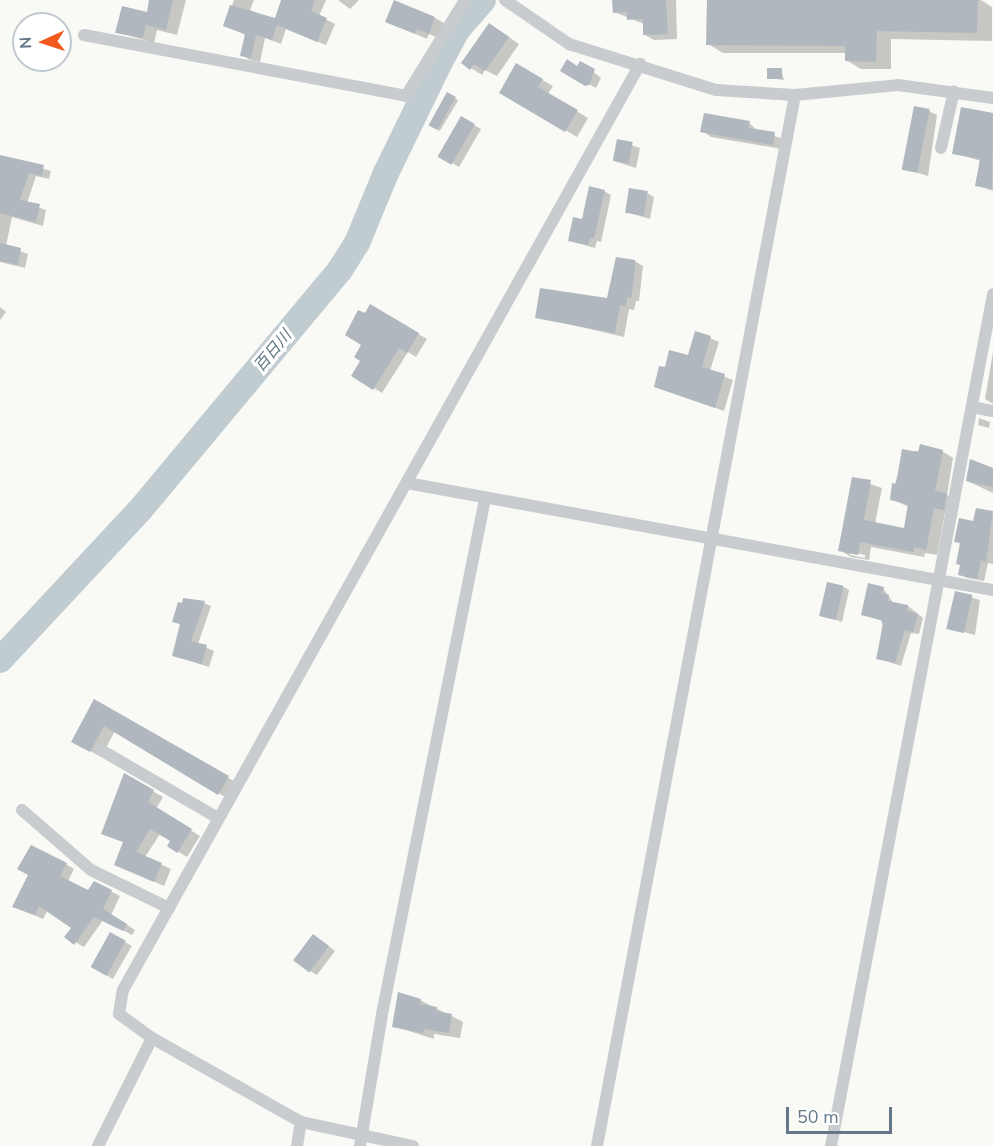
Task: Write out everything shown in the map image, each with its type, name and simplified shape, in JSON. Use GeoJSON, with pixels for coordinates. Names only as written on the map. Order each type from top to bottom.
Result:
{"type":"FeatureCollection","features":[{"type":"Feature","properties":{"kind":"street"},"geometry":{"type":"LineString","coordinates":[[84,35],[406,96],[465,0]]}},
{"type":"Feature","properties":{"kind":"street"},"geometry":{"type":"LineString","coordinates":[[506,1],[568,44],[640,64],[716,90],[795,95],[898,85],[954,90],[993,98]]}},
{"type":"Feature","properties":{"kind":"street"},"geometry":{"type":"LineString","coordinates":[[413,1146],[361,1141],[301,1122],[152,1038],[118,1014],[123,990],[640,64]]}},
{"type":"Feature","properties":{"kind":"street"},"geometry":{"type":"LineString","coordinates":[[941,148],[954,90]]}},
{"type":"Feature","properties":{"kind":"street"},"geometry":{"type":"LineString","coordinates":[[597,1146],[795,95]]}},
{"type":"Feature","properties":{"kind":"street"},"geometry":{"type":"LineString","coordinates":[[831,1146],[993,294]]}},
{"type":"Feature","properties":{"kind":"street"},"geometry":{"type":"LineString","coordinates":[[972,407],[993,411]]}},
{"type":"Feature","properties":{"kind":"street"},"geometry":{"type":"LineString","coordinates":[[407,483],[712,541],[993,590]]}},
{"type":"Feature","properties":{"kind":"street"},"geometry":{"type":"LineString","coordinates":[[361,1141],[485,499]]}},
{"type":"Feature","properties":{"kind":"street"},"geometry":{"type":"LineString","coordinates":[[101,750],[218,818]]}},
{"type":"Feature","properties":{"kind":"street"},"geometry":{"type":"LineString","coordinates":[[22,810],[91,870],[169,908]]}},
{"type":"Feature","properties":{"kind":"street"},"geometry":{"type":"LineString","coordinates":[[98,1146],[152,1038]]}},
{"type":"Feature","properties":{"kind":"street"},"geometry":{"type":"LineString","coordinates":[[297,1146],[301,1122]]}},
{"type":"Feature","properties":{"kind":"building"},"geometry":{"type":"Polygon","coordinates":[[[149,0],[173,0],[166,30],[146,25],[143,38],[115,33],[122,6],[147,12],[149,0]]]}},
{"type":"Feature","properties":{"kind":"building"},"geometry":{"type":"Polygon","coordinates":[[[281,0],[315,0],[311,11],[327,18],[317,42],[277,25],[272,40],[256,35],[251,58],[240,56],[245,34],[223,26],[230,5],[275,18],[281,0]]]}},
{"type":"Feature","properties":{"kind":"building"},"geometry":{"type":"Polygon","coordinates":[[[394,0],[435,17],[429,34],[417,29],[415,34],[385,22],[394,0]]]}},
{"type":"Feature","properties":{"kind":"building"},"geometry":{"type":"Polygon","coordinates":[[[612,0],[666,0],[668,34],[643,35],[643,19],[627,20],[627,12],[613,13],[612,0]]]}},
{"type":"Feature","properties":{"kind":"building"},"geometry":{"type":"Polygon","coordinates":[[[707,0],[978,0],[977,33],[877,31],[876,62],[845,61],[845,46],[706,45],[707,0]]]}},
{"type":"Feature","properties":{"kind":"building"},"geometry":{"type":"Polygon","coordinates":[[[489,23],[509,37],[485,71],[474,64],[470,70],[461,63],[489,23]]]}},
{"type":"Feature","properties":{"kind":"building"},"geometry":{"type":"Polygon","coordinates":[[[567,59],[577,66],[580,61],[595,69],[589,85],[585,86],[560,71],[567,59]]]}},
{"type":"Feature","properties":{"kind":"building"},"geometry":{"type":"Polygon","coordinates":[[[516,63],[543,79],[538,87],[578,110],[565,132],[499,93],[516,63]]]}},
{"type":"Feature","properties":{"kind":"building"},"geometry":{"type":"Polygon","coordinates":[[[767,68],[782,68],[782,79],[767,79],[767,68]]]}},
{"type":"Feature","properties":{"kind":"building"},"geometry":{"type":"Polygon","coordinates":[[[447,92],[456,97],[437,130],[429,125],[447,92]]]}},
{"type":"Feature","properties":{"kind":"building"},"geometry":{"type":"Polygon","coordinates":[[[914,106],[930,109],[917,173],[902,170],[914,106]]]}},
{"type":"Feature","properties":{"kind":"building"},"geometry":{"type":"Polygon","coordinates":[[[961,107],[993,113],[992,189],[975,186],[980,159],[952,154],[961,107]]]}},
{"type":"Feature","properties":{"kind":"building"},"geometry":{"type":"Polygon","coordinates":[[[704,113],[750,121],[748,128],[775,132],[773,145],[700,132],[704,113]]]}},
{"type":"Feature","properties":{"kind":"building"},"geometry":{"type":"Polygon","coordinates":[[[461,116],[475,124],[451,165],[438,157],[461,116]]]}},
{"type":"Feature","properties":{"kind":"building"},"geometry":{"type":"Polygon","coordinates":[[[617,139],[633,142],[629,164],[613,161],[617,139]]]}},
{"type":"Feature","properties":{"kind":"building"},"geometry":{"type":"Polygon","coordinates":[[[0,155],[44,165],[42,176],[29,173],[20,200],[40,204],[36,222],[0,213],[0,155]]]}},
{"type":"Feature","properties":{"kind":"building"},"geometry":{"type":"Polygon","coordinates":[[[589,186],[605,190],[594,238],[590,238],[588,245],[568,241],[573,217],[582,219],[589,186]]]}},
{"type":"Feature","properties":{"kind":"building"},"geometry":{"type":"Polygon","coordinates":[[[629,188],[648,191],[644,216],[625,213],[629,188]]]}},
{"type":"Feature","properties":{"kind":"building"},"geometry":{"type":"Polygon","coordinates":[[[0,243],[21,248],[18,265],[0,261],[0,243]]]}},
{"type":"Feature","properties":{"kind":"building"},"geometry":{"type":"Polygon","coordinates":[[[616,257],[635,260],[635,270],[631,298],[627,297],[626,306],[620,305],[615,333],[535,318],[540,288],[607,298],[616,257]]]}},
{"type":"Feature","properties":{"kind":"building"},"geometry":{"type":"Polygon","coordinates":[[[370,304],[419,333],[407,353],[399,348],[373,390],[351,376],[360,361],[354,357],[361,345],[345,335],[358,310],[365,313],[370,304]]]}},
{"type":"Feature","properties":{"kind":"building"},"geometry":{"type":"Polygon","coordinates":[[[695,331],[711,336],[702,367],[725,374],[715,408],[654,387],[659,366],[665,367],[669,350],[688,355],[695,331]]]}},
{"type":"Feature","properties":{"kind":"building"},"geometry":{"type":"Polygon","coordinates":[[[920,444],[943,450],[935,491],[947,493],[944,510],[934,508],[926,550],[914,547],[914,552],[860,542],[858,555],[838,551],[852,477],[871,480],[864,520],[904,528],[908,504],[890,500],[892,483],[896,484],[902,449],[918,452],[920,444]]]}},
{"type":"Feature","properties":{"kind":"building"},"geometry":{"type":"Polygon","coordinates":[[[970,459],[993,468],[993,487],[966,481],[970,459]]]}},
{"type":"Feature","properties":{"kind":"building"},"geometry":{"type":"Polygon","coordinates":[[[976,508],[993,511],[986,562],[981,560],[977,579],[958,575],[960,565],[956,564],[960,543],[954,542],[959,518],[973,521],[976,508]]]}},
{"type":"Feature","properties":{"kind":"building"},"geometry":{"type":"Polygon","coordinates":[[[827,582],[844,586],[836,620],[819,616],[827,582]]]}},
{"type":"Feature","properties":{"kind":"building"},"geometry":{"type":"Polygon","coordinates":[[[868,583],[884,587],[882,593],[889,595],[888,601],[908,605],[907,611],[918,614],[913,632],[905,630],[895,663],[876,659],[883,626],[881,620],[861,615],[868,583]]]}},
{"type":"Feature","properties":{"kind":"building"},"geometry":{"type":"Polygon","coordinates":[[[955,591],[973,595],[964,633],[946,629],[955,591]]]}},
{"type":"Feature","properties":{"kind":"building"},"geometry":{"type":"Polygon","coordinates":[[[183,598],[205,601],[191,641],[207,645],[202,664],[172,656],[180,624],[172,622],[178,602],[182,603],[183,598]]]}},
{"type":"Feature","properties":{"kind":"building"},"geometry":{"type":"Polygon","coordinates":[[[94,699],[229,776],[218,795],[104,726],[90,752],[71,742],[94,699]]]}},
{"type":"Feature","properties":{"kind":"building"},"geometry":{"type":"Polygon","coordinates":[[[124,773],[154,790],[148,802],[192,829],[177,853],[167,846],[170,841],[150,829],[136,852],[162,863],[154,882],[114,865],[123,842],[101,834],[124,773]]]}},
{"type":"Feature","properties":{"kind":"building"},"geometry":{"type":"Polygon","coordinates":[[[31,845],[67,863],[60,876],[88,890],[94,881],[112,890],[103,909],[127,924],[123,931],[94,917],[74,945],[64,937],[71,928],[39,906],[35,915],[12,907],[28,875],[17,869],[31,845]]]}},
{"type":"Feature","properties":{"kind":"building"},"geometry":{"type":"Polygon","coordinates":[[[110,932],[126,941],[106,976],[91,967],[110,932]]]}},
{"type":"Feature","properties":{"kind":"building"},"geometry":{"type":"Polygon","coordinates":[[[313,934],[329,946],[309,972],[293,960],[313,934]]]}},
{"type":"Feature","properties":{"kind":"building"},"geometry":{"type":"Polygon","coordinates":[[[398,992],[421,999],[420,1004],[437,1007],[436,1011],[452,1014],[449,1033],[424,1029],[423,1033],[392,1027],[398,992]]]}},
{"type":"Feature","properties":{"kind":"waterway","name":"百日川"},"geometry":{"type":"LineString","coordinates":[[0,660],[140,510],[340,270],[357,243],[386,173],[439,64],[458,29],[483,0]]}}]}
